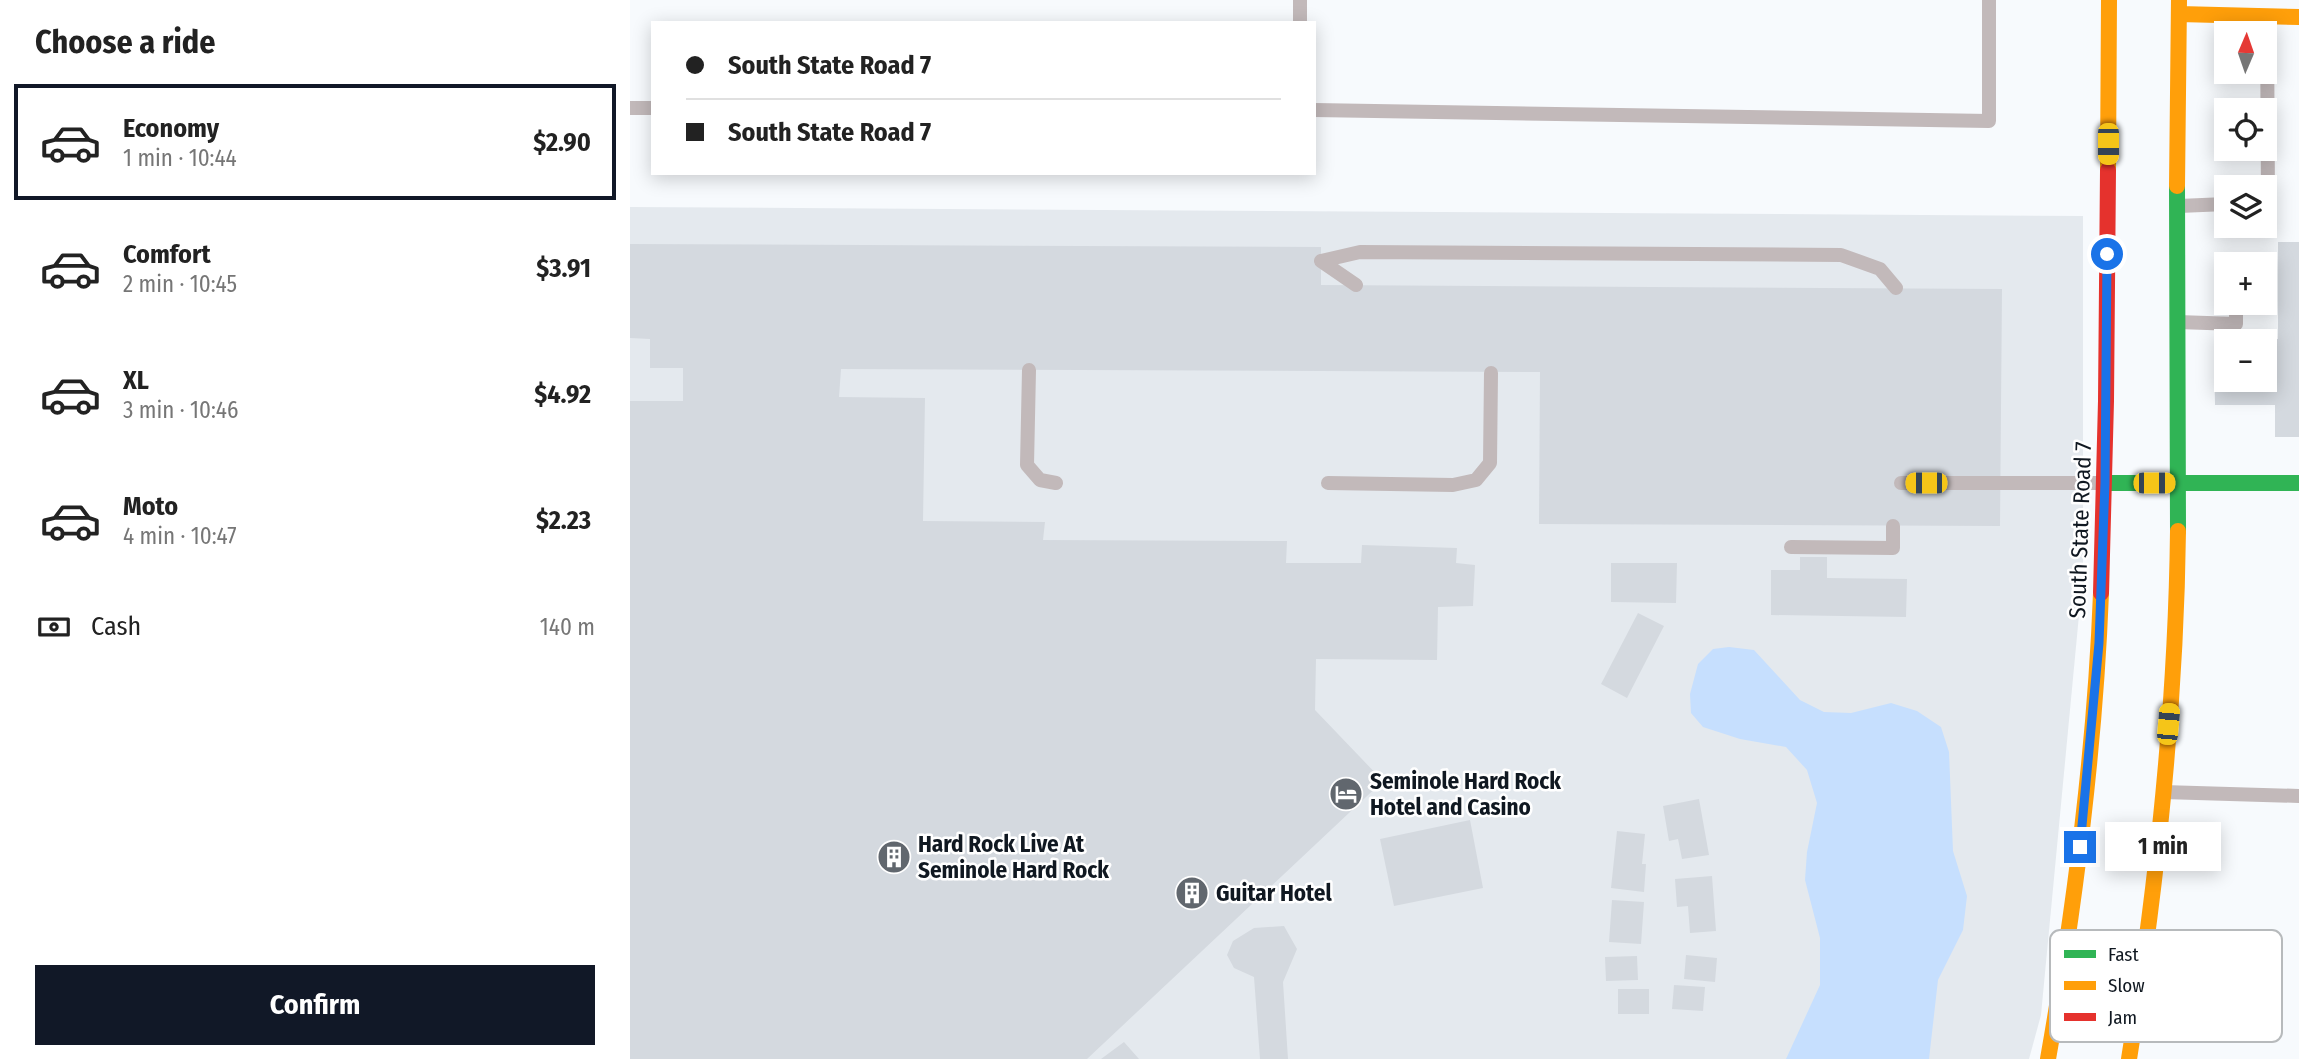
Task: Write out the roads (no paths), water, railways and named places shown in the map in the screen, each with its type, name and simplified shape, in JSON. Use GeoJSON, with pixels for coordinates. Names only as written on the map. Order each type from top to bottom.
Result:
{"type":"FeatureCollection","features":[{"type":"Feature","properties":{"kind":"main road","name":"South State Road 7"},"geometry":{"type":"LineString","coordinates":[[2069,930],[2084,820],[2099,643],[2105,483],[2109,0]]}},
{"type":"Feature","properties":{"kind":"main road"},"geometry":{"type":"LineString","coordinates":[[2147,930],[2162,792],[2175,624],[2179,483],[2179,7],[2299,17]]}},
{"type":"Feature","properties":{"kind":"main road"},"geometry":{"type":"LineString","coordinates":[[2105,483],[2299,483]]}},
{"type":"Feature","properties":{"kind":"lane"},"geometry":{"type":"LineString","coordinates":[[1300,0],[1300,21]]}},
{"type":"Feature","properties":{"kind":"lane"},"geometry":{"type":"LineString","coordinates":[[1316,110],[1989,121],[1989,0]]}},
{"type":"Feature","properties":{"kind":"lane"},"geometry":{"type":"LineString","coordinates":[[2266,16],[2268,175]]}},
{"type":"Feature","properties":{"kind":"lane"},"geometry":{"type":"LineString","coordinates":[[630,108],[651,108]]}},
{"type":"Feature","properties":{"kind":"lane"},"geometry":{"type":"LineString","coordinates":[[2178,206],[2214,204]]}},
{"type":"Feature","properties":{"kind":"lane"},"geometry":{"type":"LineString","coordinates":[[1356,285],[1321,261],[1360,252],[1841,255],[1880,269],[1896,288]]}},
{"type":"Feature","properties":{"kind":"lane"},"geometry":{"type":"LineString","coordinates":[[2177,322],[2236,324],[2236,315]]}},
{"type":"Feature","properties":{"kind":"lane"},"geometry":{"type":"LineString","coordinates":[[1028,370],[1027,465],[1040,480],[1056,483]]}},
{"type":"Feature","properties":{"kind":"lane"},"geometry":{"type":"LineString","coordinates":[[1328,483],[1453,485],[1476,480],[1490,463],[1491,373]]}},
{"type":"Feature","properties":{"kind":"lane"},"geometry":{"type":"LineString","coordinates":[[1901,483],[2105,483]]}},
{"type":"Feature","properties":{"kind":"lane"},"geometry":{"type":"LineString","coordinates":[[1791,547],[1893,548],[1893,526]]}},
{"type":"Feature","properties":{"kind":"lane"},"geometry":{"type":"LineString","coordinates":[[2162,792],[2299,796]]}},
{"type":"Feature","properties":{"kind":"water"},"geometry":{"type":"Polygon","coordinates":[[[1729,647],[1754,650],[1800,700],[1824,712],[1851,713],[1891,703],[1917,711],[1941,727],[1949,752],[1953,851],[1967,896],[1963,930],[1938,980],[1929,1059],[1786,1059],[1820,985],[1820,938],[1805,880],[1807,852],[1817,803],[1807,770],[1786,747],[1740,739],[1703,727],[1691,713],[1690,694],[1698,664],[1713,649],[1729,647]]]}},
{"type":"Feature","properties":{"kind":"place","name":"Seminole Hard Rock Hotel and Casino"},"geometry":{"type":"Point","coordinates":[1346,794]}},
{"type":"Feature","properties":{"kind":"place","name":"Hard Rock Live At Seminole Hard Rock"},"geometry":{"type":"Point","coordinates":[894,857]}},
{"type":"Feature","properties":{"kind":"place","name":"Guitar Hotel"},"geometry":{"type":"Point","coordinates":[1192,893]}}]}
